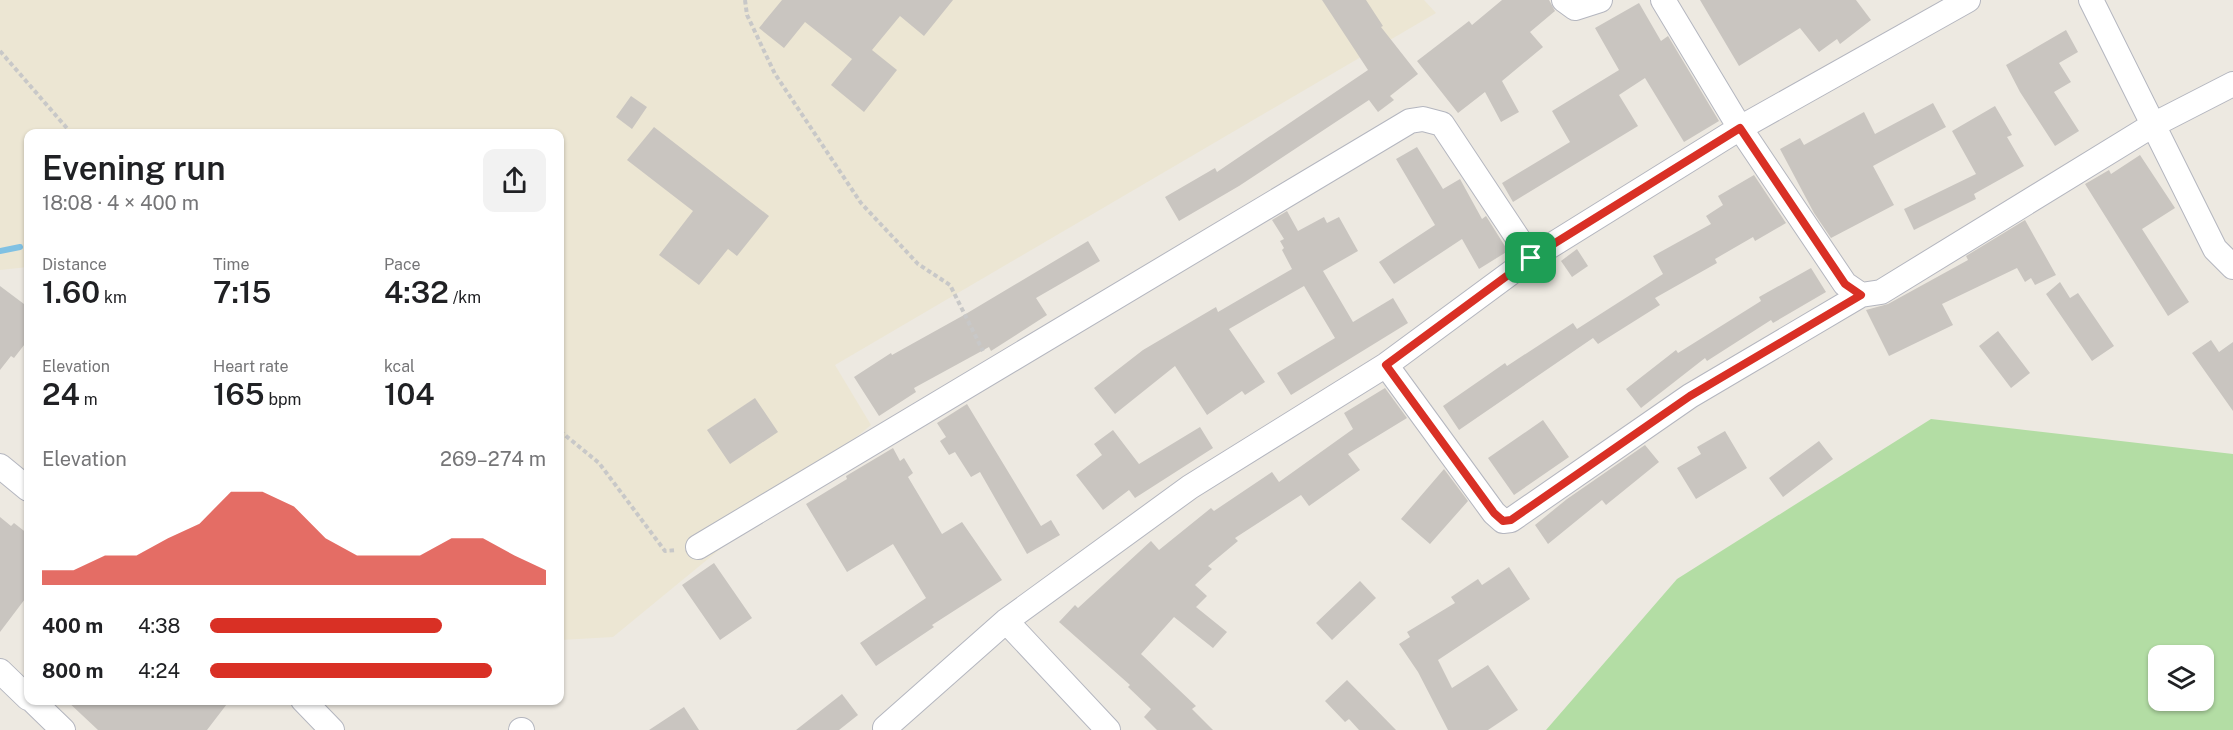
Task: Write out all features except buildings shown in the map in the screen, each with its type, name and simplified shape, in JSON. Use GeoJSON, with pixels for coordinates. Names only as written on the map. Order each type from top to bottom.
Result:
{"type":"FeatureCollection","features":[{"type":"Feature","properties":{"kind":"street"},"geometry":{"type":"LineString","coordinates":[[1564,0],[1575,8],[1600,0]]}},
{"type":"Feature","properties":{"kind":"street"},"geometry":{"type":"LineString","coordinates":[[1663,0],[1740,128],[1845,284],[1861,295]]}},
{"type":"Feature","properties":{"kind":"street"},"geometry":{"type":"LineString","coordinates":[[885,728],[1006,621],[1190,487],[1386,365],[1531,258],[1740,128],[1968,0]]}},
{"type":"Feature","properties":{"kind":"street"},"geometry":{"type":"LineString","coordinates":[[2091,0],[2215,249],[2233,267]]}},
{"type":"Feature","properties":{"kind":"street"},"geometry":{"type":"LineString","coordinates":[[1386,365],[1494,513],[1503,521],[1511,520],[1690,396],[1861,295],[1881,292],[2154,126],[2233,84]]}},
{"type":"Feature","properties":{"kind":"street"},"geometry":{"type":"LineString","coordinates":[[698,547],[1410,121],[1423,119],[1442,124],[1531,258]]}},
{"type":"Feature","properties":{"kind":"street"},"geometry":{"type":"LineString","coordinates":[[0,466],[24,486]]}},
{"type":"Feature","properties":{"kind":"street"},"geometry":{"type":"LineString","coordinates":[[1006,621],[1108,730]]}},
{"type":"Feature","properties":{"kind":"street"},"geometry":{"type":"LineString","coordinates":[[0,671],[24,693]]}},
{"type":"Feature","properties":{"kind":"street"},"geometry":{"type":"LineString","coordinates":[[36,705],[63,730]]}},
{"type":"Feature","properties":{"kind":"street"},"geometry":{"type":"LineString","coordinates":[[308,705],[332,730]]}},
{"type":"Feature","properties":{"kind":"path"},"geometry":{"type":"LineString","coordinates":[[745,0],[747,15],[776,74],[861,203],[918,264],[950,285],[994,370]]}},
{"type":"Feature","properties":{"kind":"path"},"geometry":{"type":"LineString","coordinates":[[0,51],[68,129]]}},
{"type":"Feature","properties":{"kind":"path"},"geometry":{"type":"LineString","coordinates":[[564,434],[599,463],[665,551],[698,547]]}},
{"type":"Feature","properties":{"kind":"shaded area"},"geometry":{"type":"Polygon","coordinates":[[[0,0],[1424,0],[1436,13],[835,365],[871,425],[613,637],[564,640],[564,129],[24,129],[24,267],[0,270],[0,0]]]}},
{"type":"Feature","properties":{"kind":"green space"},"geometry":{"type":"Polygon","coordinates":[[[1931,419],[2233,454],[2233,730],[1546,730],[1677,579],[1931,419]]]}},
{"type":"Feature","properties":{"kind":"waterway"},"geometry":{"type":"LineString","coordinates":[[0,251],[20,247]]}},
{"type":"Feature","properties":{"kind":"route"},"geometry":{"type":"LineString","coordinates":[[1740,128],[1845,284],[1861,295],[1690,396],[1511,520],[1503,521],[1494,513],[1386,365],[1531,258],[1740,128]]}}]}
